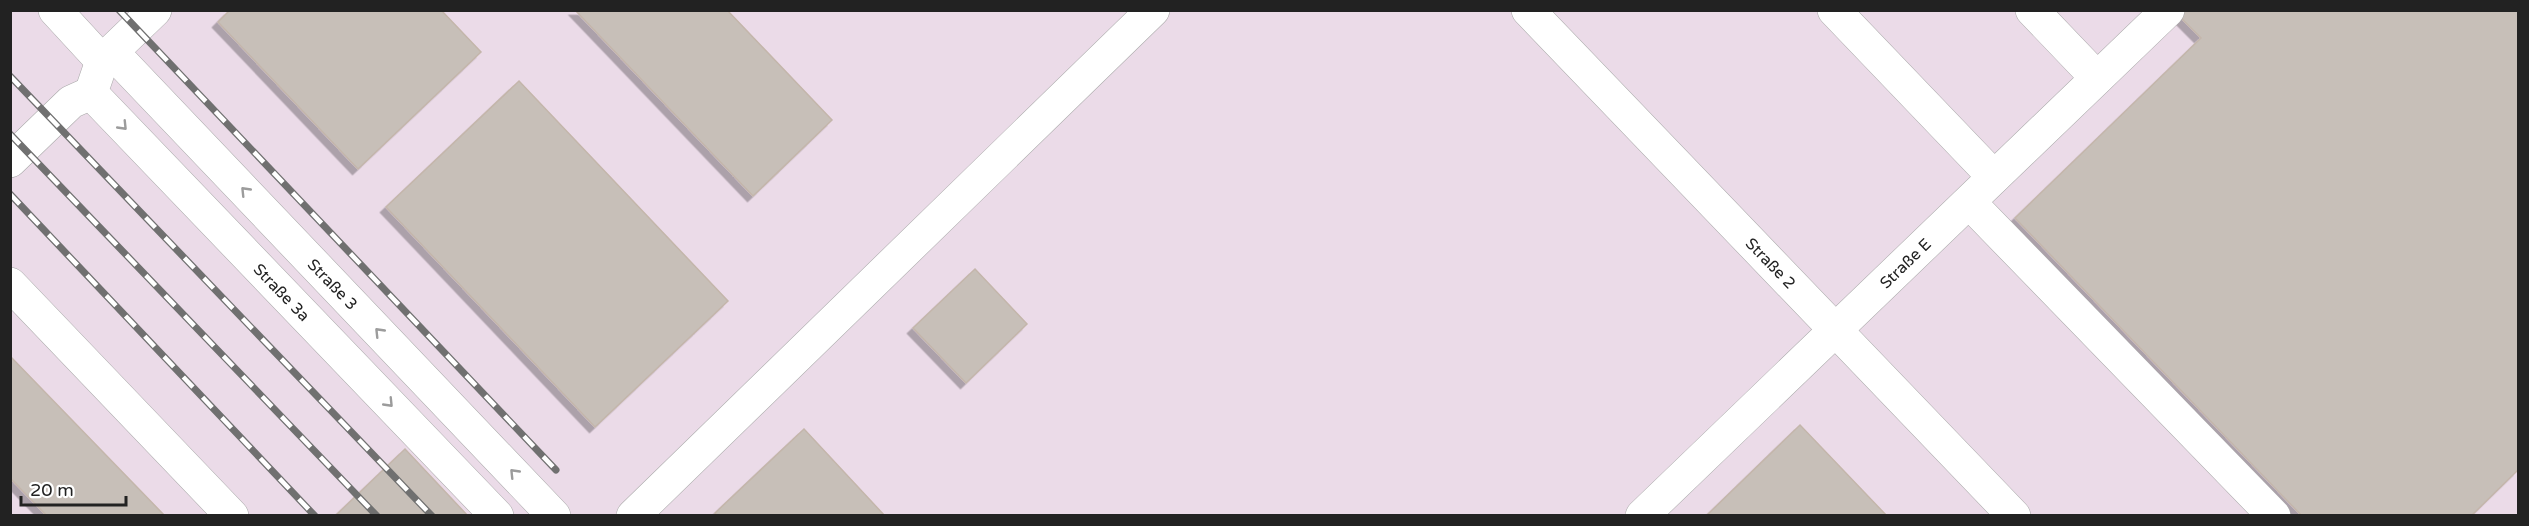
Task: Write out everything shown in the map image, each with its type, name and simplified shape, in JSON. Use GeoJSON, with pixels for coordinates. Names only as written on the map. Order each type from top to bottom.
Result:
{"type":"FeatureCollection","features":[{"type":"Feature","properties":{"kind":"lane","name":"Straße 3"},"geometry":{"type":"LineString","coordinates":[[55,10],[107,56],[554,516]]}},
{"type":"Feature","properties":{"kind":"lane"},"geometry":{"type":"LineString","coordinates":[[10,161],[71,102],[91,93],[107,56],[155,10]]}},
{"type":"Feature","properties":{"kind":"lane"},"geometry":{"type":"LineString","coordinates":[[633,516],[1154,10]]}},
{"type":"Feature","properties":{"kind":"lane","name":"Straße 2"},"geometry":{"type":"LineString","coordinates":[[1528,10],[1825,340],[2014,516]]}},
{"type":"Feature","properties":{"kind":"lane"},"geometry":{"type":"LineString","coordinates":[[1834,10],[1994,177]]}},
{"type":"Feature","properties":{"kind":"lane"},"geometry":{"type":"LineString","coordinates":[[2032,10],[2097,78]]}},
{"type":"Feature","properties":{"kind":"lane","name":"Straße E"},"geometry":{"type":"LineString","coordinates":[[1642,516],[2168,10]]}},
{"type":"Feature","properties":{"kind":"lane","name":"Straße 3a"},"geometry":{"type":"LineString","coordinates":[[91,93],[497,516]]}},
{"type":"Feature","properties":{"kind":"lane"},"geometry":{"type":"LineString","coordinates":[[1969,202],[2274,516]]}},
{"type":"Feature","properties":{"kind":"lane"},"geometry":{"type":"LineString","coordinates":[[10,284],[231,516]]}},
{"type":"Feature","properties":{"kind":"shaded area"},"geometry":{"type":"Polygon","coordinates":[[[11,11],[2518,11],[2518,515],[11,515],[11,11]]]}},
{"type":"Feature","properties":{"kind":"building"},"geometry":{"type":"Polygon","coordinates":[[[230,10],[441,10],[481,52],[358,169],[218,22],[230,10]]]}},
{"type":"Feature","properties":{"kind":"building"},"geometry":{"type":"Polygon","coordinates":[[[575,10],[727,10],[832,120],[753,196],[575,10]]]}},
{"type":"Feature","properties":{"kind":"building"},"geometry":{"type":"Polygon","coordinates":[[[2186,10],[2518,10],[2518,470],[2471,516],[2302,516],[2015,218],[2201,38],[2180,17],[2186,10]]]}},
{"type":"Feature","properties":{"kind":"building"},"geometry":{"type":"Polygon","coordinates":[[[519,81],[728,301],[595,427],[386,207],[519,81]]]}},
{"type":"Feature","properties":{"kind":"building"},"geometry":{"type":"Polygon","coordinates":[[[975,269],[1027,324],[966,383],[913,328],[975,269]]]}},
{"type":"Feature","properties":{"kind":"building"},"geometry":{"type":"Polygon","coordinates":[[[10,356],[165,516],[47,516],[10,478],[10,356]]]}},
{"type":"Feature","properties":{"kind":"building"},"geometry":{"type":"Polygon","coordinates":[[[1800,425],[1887,516],[1706,516],[1800,425]]]}},
{"type":"Feature","properties":{"kind":"building"},"geometry":{"type":"Polygon","coordinates":[[[804,429],[885,516],[717,516],[715,513],[804,429]]]}},
{"type":"Feature","properties":{"kind":"building"},"geometry":{"type":"Polygon","coordinates":[[[405,449],[468,516],[335,516],[405,449]]]}},
{"type":"Feature","properties":{"kind":"railway"},"geometry":{"type":"LineString","coordinates":[[119,10],[556,470]]}},
{"type":"Feature","properties":{"kind":"railway"},"geometry":{"type":"LineString","coordinates":[[10,76],[432,516]]}},
{"type":"Feature","properties":{"kind":"railway"},"geometry":{"type":"LineString","coordinates":[[10,134],[377,516]]}},
{"type":"Feature","properties":{"kind":"railway"},"geometry":{"type":"LineString","coordinates":[[10,194],[315,516]]}}]}
